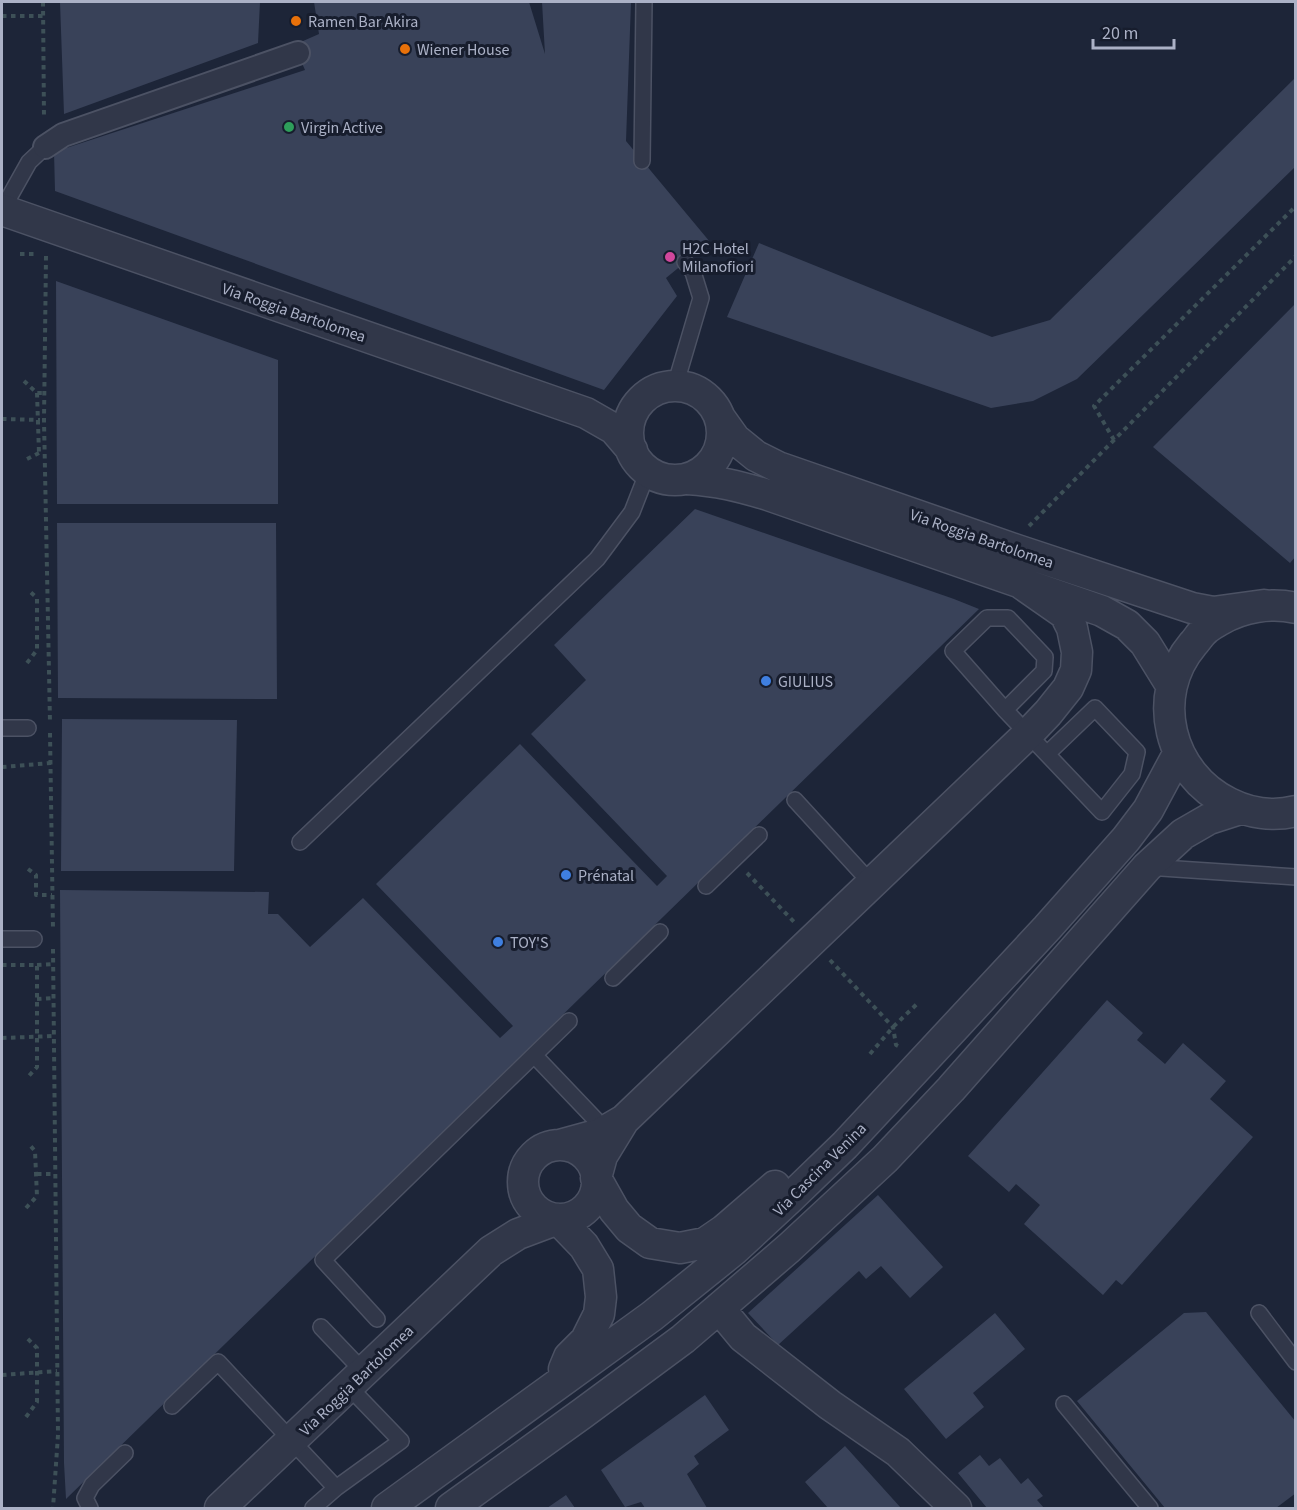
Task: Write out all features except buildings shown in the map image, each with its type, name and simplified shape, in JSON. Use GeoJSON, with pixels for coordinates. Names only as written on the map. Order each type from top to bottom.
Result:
{"type":"FeatureCollection","features":[{"type":"Feature","properties":{"kind":"street"},"geometry":{"type":"LineString","coordinates":[[45,147],[63,135],[298,53]]}},
{"type":"Feature","properties":{"kind":"street","name":"Via Roggia Bartolomea"},"geometry":{"type":"LineString","coordinates":[[2,210],[586,413],[614,429],[640,460],[660,477],[673,480],[713,480],[734,484],[1102,611],[1127,625],[1145,643],[1171,685]]}},
{"type":"Feature","properties":{"kind":"street","name":"Via Roggia Bartolomea"},"geometry":{"type":"LineString","coordinates":[[586,413],[619,411],[638,405],[648,395],[661,388],[675,386],[690,388],[713,405],[735,439],[756,456],[778,467],[1192,608],[1213,612],[1287,606]]}},
{"type":"Feature","properties":{"kind":"street"},"geometry":{"type":"LineString","coordinates":[[638,405],[631,419],[628,435],[640,460]]}},
{"type":"Feature","properties":{"kind":"street"},"geometry":{"type":"LineString","coordinates":[[687,479],[701,472],[712,462],[720,448],[722,433],[720,417]]}},
{"type":"Feature","properties":{"kind":"street"},"geometry":{"type":"LineString","coordinates":[[560,1145],[573,1147],[584,1154],[593,1165],[596,1191],[591,1202],[582,1211],[571,1217],[558,1219],[547,1217],[528,1202],[522,1180],[526,1166],[534,1155],[546,1147],[560,1145],[612,1127],[871,883],[1038,744],[1048,713],[1068,688],[1076,670],[1077,652],[1072,628],[1065,614],[1022,584]]}},
{"type":"Feature","properties":{"kind":"street"},"geometry":{"type":"LineString","coordinates":[[1287,606],[1233,613],[1205,630],[1184,655],[1171,685],[1169,720],[1178,754],[1194,778],[1215,796],[1240,809],[1260,814],[1285,814],[1296,811]]}},
{"type":"Feature","properties":{"kind":"street","name":"Via Cascina Venina"},"geometry":{"type":"LineString","coordinates":[[387,1509],[652,1316],[734,1250],[846,1145],[1126,839],[1148,810],[1178,754]]}},
{"type":"Feature","properties":{"kind":"street"},"geometry":{"type":"LineString","coordinates":[[451,1509],[674,1346],[789,1248],[885,1159],[951,1089],[1147,867],[1183,834],[1209,819],[1240,809]]}},
{"type":"Feature","properties":{"kind":"street"},"geometry":{"type":"LineString","coordinates":[[612,1127],[596,1178],[614,1210],[628,1228],[650,1243],[680,1248],[705,1242],[724,1230],[797,1166],[877,1111]]}},
{"type":"Feature","properties":{"kind":"street","name":"Via Roggia Bartolomea"},"geometry":{"type":"LineString","coordinates":[[491,1251],[509,1220],[522,1180]]}},
{"type":"Feature","properties":{"kind":"street"},"geometry":{"type":"LineString","coordinates":[[558,1219],[585,1246],[598,1269],[601,1297],[598,1314],[586,1340],[569,1357],[559,1383]]}},
{"type":"Feature","properties":{"kind":"street","name":"Via Roggia Bartolomea"},"geometry":{"type":"LineString","coordinates":[[220,1509],[491,1251],[518,1234],[558,1219]]}},
{"type":"Feature","properties":{"kind":"street"},"geometry":{"type":"LineString","coordinates":[[719,1308],[743,1337],[830,1405],[898,1452],[956,1509]]}},
{"type":"Feature","properties":{"kind":"lane"},"geometry":{"type":"LineString","coordinates":[[642,160],[644,2]]}},
{"type":"Feature","properties":{"kind":"lane"},"geometry":{"type":"LineString","coordinates":[[2,210],[29,162],[45,147]]}},
{"type":"Feature","properties":{"kind":"lane"},"geometry":{"type":"LineString","coordinates":[[675,386],[701,298],[693,272],[685,262]]}},
{"type":"Feature","properties":{"kind":"lane"},"geometry":{"type":"LineString","coordinates":[[300,842],[597,559],[632,512],[640,460]]}},
{"type":"Feature","properties":{"kind":"lane"},"geometry":{"type":"LineString","coordinates":[[1005,710],[1044,671],[1046,657],[1008,618],[987,618],[953,651],[1005,710],[1102,812],[1132,774],[1137,752],[1095,708],[1038,744]]}},
{"type":"Feature","properties":{"kind":"lane"},"geometry":{"type":"LineString","coordinates":[[2,728],[28,728]]}},
{"type":"Feature","properties":{"kind":"lane"},"geometry":{"type":"LineString","coordinates":[[795,800],[871,883]]}},
{"type":"Feature","properties":{"kind":"lane"},"geometry":{"type":"LineString","coordinates":[[706,886],[759,836]]}},
{"type":"Feature","properties":{"kind":"lane"},"geometry":{"type":"LineString","coordinates":[[1147,867],[1296,877]]}},
{"type":"Feature","properties":{"kind":"lane"},"geometry":{"type":"LineString","coordinates":[[613,978],[660,932]]}},
{"type":"Feature","properties":{"kind":"lane"},"geometry":{"type":"LineString","coordinates":[[2,939],[34,939]]}},
{"type":"Feature","properties":{"kind":"lane"},"geometry":{"type":"LineString","coordinates":[[377,1319],[323,1260],[569,1021]]}},
{"type":"Feature","properties":{"kind":"lane"},"geometry":{"type":"LineString","coordinates":[[534,1055],[595,1119],[612,1127]]}},
{"type":"Feature","properties":{"kind":"lane"},"geometry":{"type":"LineString","coordinates":[[1259,1313],[1296,1362]]}},
{"type":"Feature","properties":{"kind":"lane"},"geometry":{"type":"LineString","coordinates":[[313,1509],[336,1488],[401,1441],[321,1327]]}},
{"type":"Feature","properties":{"kind":"lane"},"geometry":{"type":"LineString","coordinates":[[172,1406],[218,1362],[336,1488]]}},
{"type":"Feature","properties":{"kind":"lane"},"geometry":{"type":"LineString","coordinates":[[1064,1404],[1150,1509]]}},
{"type":"Feature","properties":{"kind":"lane"},"geometry":{"type":"LineString","coordinates":[[90,1509],[85,1498],[92,1485],[125,1453]]}},
{"type":"Feature","properties":{"kind":"path"},"geometry":{"type":"LineString","coordinates":[[43,2],[45,147]]}},
{"type":"Feature","properties":{"kind":"path"},"geometry":{"type":"LineString","coordinates":[[2,16],[43,16]]}},
{"type":"Feature","properties":{"kind":"path"},"geometry":{"type":"LineString","coordinates":[[1114,440],[1094,406],[1296,206]]}},
{"type":"Feature","properties":{"kind":"path"},"geometry":{"type":"LineString","coordinates":[[20,254],[46,254],[44,420],[52,930]]}},
{"type":"Feature","properties":{"kind":"path"},"geometry":{"type":"LineString","coordinates":[[1017,550],[1024,531],[1296,256]]}},
{"type":"Feature","properties":{"kind":"path"},"geometry":{"type":"LineString","coordinates":[[24,381],[37,393],[44,393]]}},
{"type":"Feature","properties":{"kind":"path"},"geometry":{"type":"LineString","coordinates":[[37,393],[39,453]]}},
{"type":"Feature","properties":{"kind":"path"},"geometry":{"type":"LineString","coordinates":[[2,419],[44,420]]}},
{"type":"Feature","properties":{"kind":"path"},"geometry":{"type":"LineString","coordinates":[[27,459],[39,453],[45,453]]}},
{"type":"Feature","properties":{"kind":"path"},"geometry":{"type":"LineString","coordinates":[[27,663],[37,650],[37,598],[28,590]]}},
{"type":"Feature","properties":{"kind":"path"},"geometry":{"type":"LineString","coordinates":[[37,622],[48,622]]}},
{"type":"Feature","properties":{"kind":"path"},"geometry":{"type":"LineString","coordinates":[[2,767],[51,763]]}},
{"type":"Feature","properties":{"kind":"path"},"geometry":{"type":"LineString","coordinates":[[734,859],[893,1027],[896,1045],[920,1064]]}},
{"type":"Feature","properties":{"kind":"path"},"geometry":{"type":"LineString","coordinates":[[28,869],[36,875],[36,895],[52,895]]}},
{"type":"Feature","properties":{"kind":"path"},"geometry":{"type":"LineString","coordinates":[[53,941],[58,1435],[53,1509]]}},
{"type":"Feature","properties":{"kind":"path"},"geometry":{"type":"LineString","coordinates":[[2,965],[53,964]]}},
{"type":"Feature","properties":{"kind":"path"},"geometry":{"type":"LineString","coordinates":[[27,1078],[37,1067],[36,965]]}},
{"type":"Feature","properties":{"kind":"path"},"geometry":{"type":"LineString","coordinates":[[37,999],[53,998]]}},
{"type":"Feature","properties":{"kind":"path"},"geometry":{"type":"LineString","coordinates":[[870,1054],[918,1003]]}},
{"type":"Feature","properties":{"kind":"path"},"geometry":{"type":"LineString","coordinates":[[2,1038],[54,1035]]}},
{"type":"Feature","properties":{"kind":"path"},"geometry":{"type":"LineString","coordinates":[[26,1208],[37,1196],[35,1151],[28,1143]]}},
{"type":"Feature","properties":{"kind":"path"},"geometry":{"type":"LineString","coordinates":[[36,1174],[55,1174]]}},
{"type":"Feature","properties":{"kind":"path"},"geometry":{"type":"LineString","coordinates":[[26,1417],[37,1402],[37,1348],[27,1338]]}},
{"type":"Feature","properties":{"kind":"path"},"geometry":{"type":"LineString","coordinates":[[2,1375],[57,1371]]}},
{"type":"Feature","properties":{"kind":"place","name":"Ramen Bar Akira"},"geometry":{"type":"Point","coordinates":[296,21]}},
{"type":"Feature","properties":{"kind":"place","name":"Wiener House"},"geometry":{"type":"Point","coordinates":[405,49]}},
{"type":"Feature","properties":{"kind":"place","name":"Virgin Active"},"geometry":{"type":"Point","coordinates":[289,127]}},
{"type":"Feature","properties":{"kind":"place","name":"H2C Hotel Milanofiori"},"geometry":{"type":"Point","coordinates":[670,257]}},
{"type":"Feature","properties":{"kind":"place","name":"GIULIUS"},"geometry":{"type":"Point","coordinates":[766,681]}},
{"type":"Feature","properties":{"kind":"place","name":"Prénatal"},"geometry":{"type":"Point","coordinates":[566,875]}},
{"type":"Feature","properties":{"kind":"place","name":"TOY'S"},"geometry":{"type":"Point","coordinates":[498,942]}}]}
